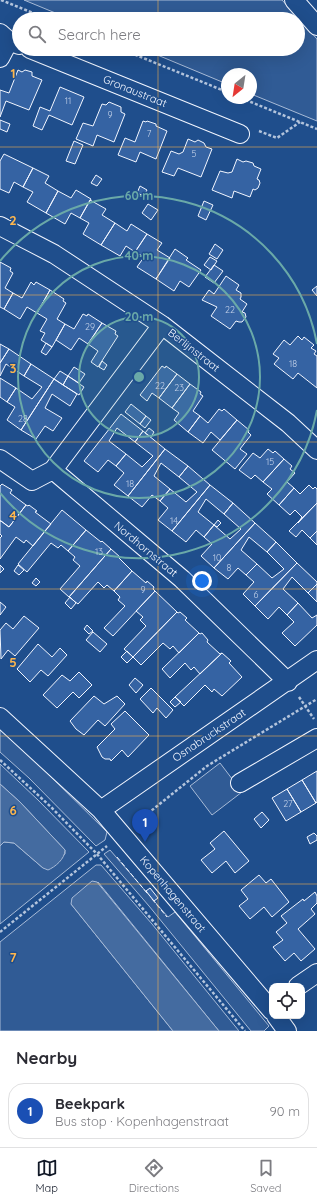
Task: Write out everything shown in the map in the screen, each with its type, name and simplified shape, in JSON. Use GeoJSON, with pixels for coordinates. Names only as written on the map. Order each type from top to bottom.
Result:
{"type":"FeatureCollection","features":[{"type":"Feature","properties":{"kind":"street"},"geometry":{"type":"LineString","coordinates":[[294,0],[305,12]]}},
{"type":"Feature","properties":{"kind":"street"},"geometry":{"type":"LineString","coordinates":[[305,12],[317,26]]}},
{"type":"Feature","properties":{"kind":"street"},"geometry":{"type":"LineString","coordinates":[[0,58],[9,40]]}},
{"type":"Feature","properties":{"kind":"street","name":"Gronaustraat"},"geometry":{"type":"LineString","coordinates":[[47,56],[240,134]]}},
{"type":"Feature","properties":{"kind":"street","name":"Berlijnstraat"},"geometry":{"type":"LineString","coordinates":[[0,226],[54,254],[162,325],[288,423],[317,450]]}},
{"type":"Feature","properties":{"kind":"street"},"geometry":{"type":"LineString","coordinates":[[0,459],[32,481],[53,470],[162,325]]}},
{"type":"Feature","properties":{"kind":"street","name":"Nordhornstraat"},"geometry":{"type":"LineString","coordinates":[[53,470],[182,579],[288,682]]}},
{"type":"Feature","properties":{"kind":"street","name":"Osnabruckstraat"},"geometry":{"type":"LineString","coordinates":[[101,810],[288,682],[317,660]]}},
{"type":"Feature","properties":{"kind":"street","name":"Kopenhagenstraat"},"geometry":{"type":"LineString","coordinates":[[0,717],[101,810],[269,1006]]}},
{"type":"Feature","properties":{"kind":"street"},"geometry":{"type":"LineString","coordinates":[[240,783],[317,738]]}},
{"type":"Feature","properties":{"kind":"street"},"geometry":{"type":"LineString","coordinates":[[302,983],[317,973]]}},
{"type":"Feature","properties":{"kind":"street","name":"Kopenhagenstraat"},"geometry":{"type":"LineString","coordinates":[[279,1019],[287,1031]]}},
{"type":"Feature","properties":{"kind":"path"},"geometry":{"type":"LineString","coordinates":[[1,0],[28,12]]}},
{"type":"Feature","properties":{"kind":"path"},"geometry":{"type":"LineString","coordinates":[[138,56],[221,90]]}},
{"type":"Feature","properties":{"kind":"path"},"geometry":{"type":"LineString","coordinates":[[256,104],[317,129]]}},
{"type":"Feature","properties":{"kind":"path"},"geometry":{"type":"LineString","coordinates":[[240,134],[254,129],[277,138],[300,122]]}},
{"type":"Feature","properties":{"kind":"path"},"geometry":{"type":"LineString","coordinates":[[288,682],[317,724]]}},
{"type":"Feature","properties":{"kind":"path"},"geometry":{"type":"LineString","coordinates":[[0,932],[207,766],[317,699]]}},
{"type":"Feature","properties":{"kind":"path"},"geometry":{"type":"LineString","coordinates":[[0,760],[51,807],[97,854],[245,1031]]}},
{"type":"Feature","properties":{"kind":"shaded area"},"geometry":{"type":"Polygon","coordinates":[[[24,0],[282,0],[293,12],[53,12],[24,0]]]}},
{"type":"Feature","properties":{"kind":"shaded area"},"geometry":{"type":"Polygon","coordinates":[[[305,26],[317,39],[317,121],[257,96],[257,68],[221,68],[221,82],[160,56],[305,56],[305,26]]]}},
{"type":"Feature","properties":{"kind":"shaded area"},"geometry":{"type":"Polygon","coordinates":[[[0,729],[107,832],[105,840],[96,846],[29,778],[0,752],[0,729]]]}},
{"type":"Feature","properties":{"kind":"shaded area"},"geometry":{"type":"Polygon","coordinates":[[[220,763],[242,792],[212,815],[190,786],[220,763]]]}},
{"type":"Feature","properties":{"kind":"shaded area"},"geometry":{"type":"Polygon","coordinates":[[[0,764],[89,852],[0,924],[0,846],[4,842],[14,843],[43,868],[65,854],[65,850],[20,802],[0,784],[0,764]]]}},
{"type":"Feature","properties":{"kind":"shaded area"},"geometry":{"type":"Polygon","coordinates":[[[0,784],[20,802],[65,850],[65,853],[54,867],[48,870],[43,868],[14,843],[4,842],[0,846],[0,784]]]}},
{"type":"Feature","properties":{"kind":"shaded area"},"geometry":{"type":"Polygon","coordinates":[[[110,850],[168,917],[175,912],[269,1026],[264,1031],[251,1031],[149,906],[104,854],[110,850]]]}},
{"type":"Feature","properties":{"kind":"shaded area"},"geometry":{"type":"Polygon","coordinates":[[[96,865],[101,865],[152,924],[239,1031],[219,1031],[98,882],[71,904],[173,1031],[0,1031],[0,942],[96,865]]]}},
{"type":"Feature","properties":{"kind":"shaded area"},"geometry":{"type":"Polygon","coordinates":[[[92,881],[97,882],[219,1031],[173,1031],[71,904],[72,898],[92,881]]]}},
{"type":"Feature","properties":{"kind":"building"},"geometry":{"type":"Polygon","coordinates":[[[18,70],[22,72],[25,70],[32,72],[32,76],[42,80],[29,110],[6,101],[0,117],[0,90],[9,93],[18,70]]]}},
{"type":"Feature","properties":{"kind":"building"},"geometry":{"type":"Polygon","coordinates":[[[60,87],[84,97],[72,125],[49,115],[42,130],[33,126],[40,107],[50,111],[60,87]]]}},
{"type":"Feature","properties":{"kind":"building"},"geometry":{"type":"Polygon","coordinates":[[[109,102],[121,107],[121,112],[125,114],[114,142],[97,135],[93,146],[76,139],[83,123],[93,126],[102,104],[106,105],[109,102]]]}},
{"type":"Feature","properties":{"kind":"building"},"geometry":{"type":"Polygon","coordinates":[[[0,120],[10,124],[7,132],[0,129],[0,120]]]}},
{"type":"Feature","properties":{"kind":"building"},"geometry":{"type":"Polygon","coordinates":[[[143,121],[156,124],[156,126],[167,131],[156,159],[140,152],[136,162],[118,155],[125,138],[135,142],[143,121]]]}},
{"type":"Feature","properties":{"kind":"building"},"geometry":{"type":"Polygon","coordinates":[[[188,139],[195,142],[198,140],[204,143],[206,147],[212,149],[201,177],[178,168],[174,176],[162,172],[171,151],[179,154],[183,152],[188,139]]]}},
{"type":"Feature","properties":{"kind":"building"},"geometry":{"type":"Polygon","coordinates":[[[74,141],[83,145],[75,164],[66,161],[74,141]]]}},
{"type":"Feature","properties":{"kind":"building"},"geometry":{"type":"Polygon","coordinates":[[[4,154],[33,168],[23,187],[14,182],[9,193],[0,189],[0,161],[4,154]]]}},
{"type":"Feature","properties":{"kind":"building"},"geometry":{"type":"Polygon","coordinates":[[[237,159],[243,162],[246,161],[253,163],[254,166],[261,169],[257,179],[260,183],[258,188],[255,190],[253,189],[250,197],[234,191],[232,198],[212,190],[220,171],[228,173],[232,172],[237,159]]]}},
{"type":"Feature","properties":{"kind":"building"},"geometry":{"type":"Polygon","coordinates":[[[33,168],[49,176],[45,183],[58,191],[46,213],[27,202],[33,192],[23,187],[33,168]]]}},
{"type":"Feature","properties":{"kind":"building"},"geometry":{"type":"Polygon","coordinates":[[[96,175],[102,179],[97,186],[91,183],[96,175]]]}},
{"type":"Feature","properties":{"kind":"building"},"geometry":{"type":"Polygon","coordinates":[[[140,186],[147,190],[144,196],[137,193],[140,186]]]}},
{"type":"Feature","properties":{"kind":"building"},"geometry":{"type":"Polygon","coordinates":[[[76,190],[91,199],[80,218],[71,213],[65,224],[46,213],[58,191],[71,198],[76,190]]]}},
{"type":"Feature","properties":{"kind":"building"},"geometry":{"type":"Polygon","coordinates":[[[90,200],[106,209],[102,215],[115,223],[101,245],[83,234],[89,223],[80,218],[90,200]]]}},
{"type":"Feature","properties":{"kind":"building"},"geometry":{"type":"Polygon","coordinates":[[[204,201],[213,205],[206,220],[198,216],[204,201]]]}},
{"type":"Feature","properties":{"kind":"building"},"geometry":{"type":"Polygon","coordinates":[[[148,204],[158,210],[151,220],[142,213],[148,204]]]}},
{"type":"Feature","properties":{"kind":"building"},"geometry":{"type":"Polygon","coordinates":[[[115,223],[127,231],[131,224],[147,234],[135,252],[126,246],[120,256],[101,245],[115,223]]]}},
{"type":"Feature","properties":{"kind":"building"},"geometry":{"type":"Polygon","coordinates":[[[147,234],[162,243],[157,250],[170,258],[156,279],[137,267],[144,257],[135,252],[147,234]]]}},
{"type":"Feature","properties":{"kind":"building"},"geometry":{"type":"Polygon","coordinates":[[[215,244],[223,250],[217,259],[209,254],[215,244]]]}},
{"type":"Feature","properties":{"kind":"building"},"geometry":{"type":"Polygon","coordinates":[[[175,249],[188,258],[186,260],[201,270],[189,287],[180,281],[174,291],[156,279],[175,249]]]}},
{"type":"Feature","properties":{"kind":"building"},"geometry":{"type":"Polygon","coordinates":[[[210,257],[217,261],[211,270],[204,265],[210,257]]]}},
{"type":"Feature","properties":{"kind":"building"},"geometry":{"type":"Polygon","coordinates":[[[0,262],[11,268],[10,271],[13,273],[5,288],[13,293],[4,309],[0,307],[0,262]]]}},
{"type":"Feature","properties":{"kind":"building"},"geometry":{"type":"Polygon","coordinates":[[[214,265],[223,271],[214,283],[205,277],[214,265]]]}},
{"type":"Feature","properties":{"kind":"building"},"geometry":{"type":"Polygon","coordinates":[[[226,276],[239,285],[236,290],[241,293],[240,299],[247,304],[242,312],[245,313],[246,317],[242,322],[236,321],[230,329],[211,316],[217,307],[202,300],[209,290],[214,294],[226,276]]]}},
{"type":"Feature","properties":{"kind":"building"},"geometry":{"type":"Polygon","coordinates":[[[31,282],[34,285],[36,282],[50,290],[37,313],[27,307],[20,319],[4,309],[13,293],[22,298],[31,282]]]}},
{"type":"Feature","properties":{"kind":"building"},"geometry":{"type":"Polygon","coordinates":[[[317,286],[317,296],[312,290],[317,286]]]}},
{"type":"Feature","properties":{"kind":"building"},"geometry":{"type":"Polygon","coordinates":[[[50,290],[64,299],[63,301],[66,303],[57,319],[65,324],[52,347],[41,340],[45,333],[40,331],[47,319],[37,313],[50,290]]]}},
{"type":"Feature","properties":{"kind":"building"},"geometry":{"type":"Polygon","coordinates":[[[83,314],[87,316],[88,314],[102,323],[88,344],[79,338],[71,350],[56,340],[65,324],[74,329],[83,314]]]}},
{"type":"Feature","properties":{"kind":"building"},"geometry":{"type":"Polygon","coordinates":[[[102,323],[116,331],[115,334],[118,336],[98,367],[91,362],[98,351],[88,344],[102,323]]]}},
{"type":"Feature","properties":{"kind":"building"},"geometry":{"type":"Polygon","coordinates":[[[298,336],[302,340],[304,337],[314,345],[311,348],[316,351],[314,354],[317,356],[317,388],[298,373],[293,379],[274,364],[279,358],[273,354],[284,340],[290,345],[298,336]]]}},
{"type":"Feature","properties":{"kind":"building"},"geometry":{"type":"Polygon","coordinates":[[[46,343],[52,347],[46,355],[41,352],[46,343]]]}},
{"type":"Feature","properties":{"kind":"building"},"geometry":{"type":"Polygon","coordinates":[[[0,344],[9,349],[0,363],[0,344]]]}},
{"type":"Feature","properties":{"kind":"building"},"geometry":{"type":"Polygon","coordinates":[[[9,349],[31,364],[24,376],[6,364],[0,376],[0,363],[9,349]]]}},
{"type":"Feature","properties":{"kind":"building"},"geometry":{"type":"Polygon","coordinates":[[[102,361],[107,365],[104,370],[99,367],[102,361]]]}},
{"type":"Feature","properties":{"kind":"building"},"geometry":{"type":"Polygon","coordinates":[[[31,364],[54,379],[21,430],[7,420],[15,407],[7,402],[16,388],[32,399],[42,387],[24,376],[31,364]]]}},
{"type":"Feature","properties":{"kind":"building"},"geometry":{"type":"Polygon","coordinates":[[[162,366],[165,368],[166,366],[177,374],[159,398],[152,393],[147,401],[140,395],[162,366]]]}},
{"type":"Feature","properties":{"kind":"building"},"geometry":{"type":"Polygon","coordinates":[[[74,367],[85,374],[79,383],[68,376],[74,367]]]}},
{"type":"Feature","properties":{"kind":"building"},"geometry":{"type":"Polygon","coordinates":[[[60,371],[68,376],[63,385],[54,379],[60,371]]]}},
{"type":"Feature","properties":{"kind":"building"},"geometry":{"type":"Polygon","coordinates":[[[177,374],[190,384],[172,408],[159,398],[177,374]]]}},
{"type":"Feature","properties":{"kind":"building"},"geometry":{"type":"Polygon","coordinates":[[[68,376],[84,387],[79,395],[63,385],[68,376]]]}},
{"type":"Feature","properties":{"kind":"building"},"geometry":{"type":"Polygon","coordinates":[[[0,378],[16,388],[7,402],[0,397],[0,378]]]}},
{"type":"Feature","properties":{"kind":"building"},"geometry":{"type":"Polygon","coordinates":[[[54,379],[77,394],[70,406],[52,394],[45,408],[62,418],[53,431],[45,426],[36,439],[21,430],[54,379]]]}},
{"type":"Feature","properties":{"kind":"building"},"geometry":{"type":"Polygon","coordinates":[[[190,384],[201,392],[200,394],[203,396],[193,411],[200,416],[188,432],[174,420],[179,413],[172,408],[190,384]]]}},
{"type":"Feature","properties":{"kind":"building"},"geometry":{"type":"Polygon","coordinates":[[[131,404],[146,416],[140,424],[125,412],[131,404]]]}},
{"type":"Feature","properties":{"kind":"building"},"geometry":{"type":"Polygon","coordinates":[[[219,409],[222,411],[224,409],[237,420],[220,440],[211,432],[203,443],[188,432],[200,416],[208,423],[219,409]]]}},
{"type":"Feature","properties":{"kind":"building"},"geometry":{"type":"Polygon","coordinates":[[[121,414],[143,431],[135,442],[117,428],[109,441],[126,454],[116,466],[108,460],[98,472],[84,461],[121,414]]]}},
{"type":"Feature","properties":{"kind":"building"},"geometry":{"type":"Polygon","coordinates":[[[146,416],[151,420],[145,428],[140,424],[146,416]]]}},
{"type":"Feature","properties":{"kind":"building"},"geometry":{"type":"Polygon","coordinates":[[[237,420],[249,430],[248,432],[251,435],[240,449],[247,454],[235,469],[212,450],[237,420]]]}},
{"type":"Feature","properties":{"kind":"building"},"geometry":{"type":"Polygon","coordinates":[[[149,428],[154,432],[151,437],[145,433],[149,428]]]}},
{"type":"Feature","properties":{"kind":"building"},"geometry":{"type":"Polygon","coordinates":[[[143,431],[165,449],[128,496],[114,485],[124,473],[116,466],[126,454],[142,467],[153,456],[135,442],[143,431]]]}},
{"type":"Feature","properties":{"kind":"building"},"geometry":{"type":"Polygon","coordinates":[[[165,449],[188,466],[179,477],[161,463],[154,476],[170,489],[160,501],[152,495],[142,507],[128,496],[165,449]]]}},
{"type":"Feature","properties":{"kind":"building"},"geometry":{"type":"Polygon","coordinates":[[[268,449],[273,453],[275,451],[284,459],[263,482],[255,475],[251,479],[239,470],[253,453],[260,458],[268,449]]]}},
{"type":"Feature","properties":{"kind":"building"},"geometry":{"type":"Polygon","coordinates":[[[284,459],[292,466],[290,469],[295,473],[287,482],[294,488],[279,505],[267,494],[272,489],[263,482],[284,459]]]}},
{"type":"Feature","properties":{"kind":"building"},"geometry":{"type":"Polygon","coordinates":[[[188,466],[210,485],[172,531],[158,520],[168,508],[160,501],[170,489],[186,502],[197,492],[179,477],[188,466]]]}},
{"type":"Feature","properties":{"kind":"building"},"geometry":{"type":"Polygon","coordinates":[[[2,484],[12,490],[10,493],[26,505],[9,527],[0,521],[0,486],[2,484]]]}},
{"type":"Feature","properties":{"kind":"building"},"geometry":{"type":"Polygon","coordinates":[[[210,485],[233,503],[224,514],[206,499],[198,512],[214,525],[204,537],[196,530],[186,542],[172,531],[210,485]]]}},
{"type":"Feature","properties":{"kind":"building"},"geometry":{"type":"Polygon","coordinates":[[[309,485],[313,489],[315,487],[317,489],[317,503],[298,523],[302,517],[295,510],[290,515],[279,505],[294,488],[300,494],[309,485]]]}},
{"type":"Feature","properties":{"kind":"building"},"geometry":{"type":"Polygon","coordinates":[[[233,503],[255,523],[214,568],[201,556],[212,544],[204,537],[214,525],[230,539],[241,529],[224,514],[233,503]]]}},
{"type":"Feature","properties":{"kind":"building"},"geometry":{"type":"Polygon","coordinates":[[[317,503],[317,531],[310,538],[302,530],[296,537],[289,531],[317,503]]]}},
{"type":"Feature","properties":{"kind":"building"},"geometry":{"type":"Polygon","coordinates":[[[26,505],[29,505],[37,511],[35,512],[51,524],[33,546],[26,540],[24,543],[16,537],[0,559],[0,538],[2,536],[0,534],[0,521],[9,527],[26,505]]]}},
{"type":"Feature","properties":{"kind":"building"},"geometry":{"type":"Polygon","coordinates":[[[62,510],[86,530],[68,551],[61,545],[58,548],[51,543],[27,572],[18,564],[62,510]]]}},
{"type":"Feature","properties":{"kind":"building"},"geometry":{"type":"Polygon","coordinates":[[[218,520],[221,523],[217,527],[214,525],[218,520]]]}},
{"type":"Feature","properties":{"kind":"building"},"geometry":{"type":"Polygon","coordinates":[[[255,523],[276,542],[267,552],[249,537],[241,550],[257,564],[246,575],[238,568],[228,579],[214,568],[255,523]]]}},
{"type":"Feature","properties":{"kind":"building"},"geometry":{"type":"Polygon","coordinates":[[[86,530],[111,549],[69,597],[60,589],[80,566],[73,560],[75,557],[68,551],[86,530]]]}},
{"type":"Feature","properties":{"kind":"building"},"geometry":{"type":"Polygon","coordinates":[[[317,531],[317,545],[310,538],[317,531]]]}},
{"type":"Feature","properties":{"kind":"building"},"geometry":{"type":"Polygon","coordinates":[[[276,542],[297,563],[255,606],[243,594],[254,582],[246,575],[257,564],[272,578],[284,569],[267,552],[276,542]]]}},
{"type":"Feature","properties":{"kind":"building"},"geometry":{"type":"Polygon","coordinates":[[[111,549],[132,571],[114,591],[107,585],[104,588],[98,582],[78,604],[69,597],[111,549]]]}},
{"type":"Feature","properties":{"kind":"building"},"geometry":{"type":"Polygon","coordinates":[[[297,563],[317,582],[317,584],[308,593],[292,577],[283,589],[298,603],[287,615],[279,607],[268,619],[255,606],[297,563]]]}},
{"type":"Feature","properties":{"kind":"building"},"geometry":{"type":"Polygon","coordinates":[[[0,565],[4,569],[0,573],[0,565]]]}},
{"type":"Feature","properties":{"kind":"building"},"geometry":{"type":"Polygon","coordinates":[[[18,565],[24,570],[19,575],[14,571],[18,565]]]}},
{"type":"Feature","properties":{"kind":"building"},"geometry":{"type":"Polygon","coordinates":[[[132,571],[146,583],[147,581],[154,587],[153,589],[155,591],[113,636],[104,628],[125,606],[118,600],[120,597],[114,591],[132,571]]]}},
{"type":"Feature","properties":{"kind":"building"},"geometry":{"type":"Polygon","coordinates":[[[36,578],[40,582],[36,586],[32,583],[36,578]]]}},
{"type":"Feature","properties":{"kind":"building"},"geometry":{"type":"Polygon","coordinates":[[[317,584],[317,602],[308,593],[317,584]]]}},
{"type":"Feature","properties":{"kind":"building"},"geometry":{"type":"Polygon","coordinates":[[[155,591],[177,612],[133,657],[124,649],[146,626],[140,620],[143,617],[136,611],[155,591]]]}},
{"type":"Feature","properties":{"kind":"building"},"geometry":{"type":"Polygon","coordinates":[[[70,597],[76,603],[71,609],[65,603],[70,597]]]}},
{"type":"Feature","properties":{"kind":"building"},"geometry":{"type":"Polygon","coordinates":[[[0,602],[6,607],[0,615],[0,602]]]}},
{"type":"Feature","properties":{"kind":"building"},"geometry":{"type":"Polygon","coordinates":[[[298,603],[312,618],[317,615],[317,625],[295,646],[282,633],[294,622],[287,615],[298,603]]]}},
{"type":"Feature","properties":{"kind":"building"},"geometry":{"type":"Polygon","coordinates":[[[177,612],[180,612],[187,618],[185,620],[199,633],[179,653],[173,646],[170,649],[163,643],[141,665],[133,657],[177,612]]]}},
{"type":"Feature","properties":{"kind":"building"},"geometry":{"type":"Polygon","coordinates":[[[24,616],[39,628],[15,656],[8,650],[1,659],[0,630],[6,623],[13,629],[24,616]]]}},
{"type":"Feature","properties":{"kind":"building"},"geometry":{"type":"Polygon","coordinates":[[[87,625],[93,631],[89,634],[84,629],[87,625]]]}},
{"type":"Feature","properties":{"kind":"building"},"geometry":{"type":"Polygon","coordinates":[[[93,632],[107,644],[100,652],[86,640],[93,632]]]}},
{"type":"Feature","properties":{"kind":"building"},"geometry":{"type":"Polygon","coordinates":[[[199,633],[202,633],[208,640],[207,642],[220,654],[222,653],[200,674],[194,667],[191,670],[185,663],[170,678],[162,669],[199,633]]]}},
{"type":"Feature","properties":{"kind":"building"},"geometry":{"type":"Polygon","coordinates":[[[38,644],[52,657],[60,648],[67,655],[48,676],[41,670],[30,682],[17,669],[38,644]]]}},
{"type":"Feature","properties":{"kind":"building"},"geometry":{"type":"Polygon","coordinates":[[[127,651],[133,657],[127,663],[121,657],[127,651]]]}},
{"type":"Feature","properties":{"kind":"building"},"geometry":{"type":"Polygon","coordinates":[[[222,653],[231,661],[229,663],[242,677],[222,696],[214,689],[212,692],[205,685],[184,706],[175,697],[222,653]]]}},
{"type":"Feature","properties":{"kind":"building"},"geometry":{"type":"Polygon","coordinates":[[[79,672],[92,685],[79,698],[73,692],[57,708],[43,695],[62,675],[70,681],[79,672]]]}},
{"type":"Feature","properties":{"kind":"building"},"geometry":{"type":"Polygon","coordinates":[[[135,678],[143,685],[136,693],[129,685],[135,678]]]}},
{"type":"Feature","properties":{"kind":"building"},"geometry":{"type":"Polygon","coordinates":[[[151,688],[173,710],[166,718],[157,708],[153,713],[140,699],[151,688]]]}},
{"type":"Feature","properties":{"kind":"building"},"geometry":{"type":"Polygon","coordinates":[[[94,696],[104,704],[117,696],[125,704],[105,726],[98,720],[84,735],[76,729],[70,721],[94,696]]]}},
{"type":"Feature","properties":{"kind":"building"},"geometry":{"type":"Polygon","coordinates":[[[175,697],[181,702],[175,707],[170,702],[175,697]]]}},
{"type":"Feature","properties":{"kind":"building"},"geometry":{"type":"Polygon","coordinates":[[[125,711],[149,735],[128,757],[122,750],[111,761],[110,759],[105,759],[102,757],[97,747],[115,729],[111,724],[125,711]]]}},
{"type":"Feature","properties":{"kind":"building"},"geometry":{"type":"Polygon","coordinates":[[[317,771],[317,802],[316,803],[302,780],[317,771]]]}},
{"type":"Feature","properties":{"kind":"building"},"geometry":{"type":"Polygon","coordinates":[[[302,780],[316,803],[301,812],[287,789],[302,780]]]}},
{"type":"Feature","properties":{"kind":"building"},"geometry":{"type":"Polygon","coordinates":[[[287,789],[301,812],[286,821],[272,798],[287,789]]]}},
{"type":"Feature","properties":{"kind":"building"},"geometry":{"type":"Polygon","coordinates":[[[262,812],[269,820],[261,828],[254,819],[262,812]]]}},
{"type":"Feature","properties":{"kind":"building"},"geometry":{"type":"Polygon","coordinates":[[[224,831],[249,861],[235,873],[226,861],[212,873],[201,860],[215,849],[210,843],[224,831]]]}},
{"type":"Feature","properties":{"kind":"building"},"geometry":{"type":"Polygon","coordinates":[[[314,833],[317,836],[317,840],[310,844],[307,837],[314,833]]]}},
{"type":"Feature","properties":{"kind":"building"},"geometry":{"type":"Polygon","coordinates":[[[259,875],[266,883],[271,879],[289,902],[272,917],[264,907],[250,919],[239,906],[248,899],[241,890],[259,875]]]}},
{"type":"Feature","properties":{"kind":"building"},"geometry":{"type":"Polygon","coordinates":[[[150,888],[158,898],[154,901],[146,891],[150,888]]]}},
{"type":"Feature","properties":{"kind":"building"},"geometry":{"type":"Polygon","coordinates":[[[315,892],[317,896],[317,903],[311,909],[315,914],[298,929],[315,949],[301,961],[294,953],[285,961],[273,947],[283,940],[276,932],[287,923],[281,916],[303,899],[304,901],[315,892]]]}},
{"type":"Feature","properties":{"kind":"fence"},"geometry":{"type":"LineString","coordinates":[[117,857],[147,893]]}},
{"type":"Feature","properties":{"kind":"fence"},"geometry":{"type":"LineString","coordinates":[[152,899],[167,917]]}},
{"type":"Feature","properties":{"kind":"place","name":"Beekpark"},"geometry":{"type":"Point","coordinates":[145,842]}}]}
